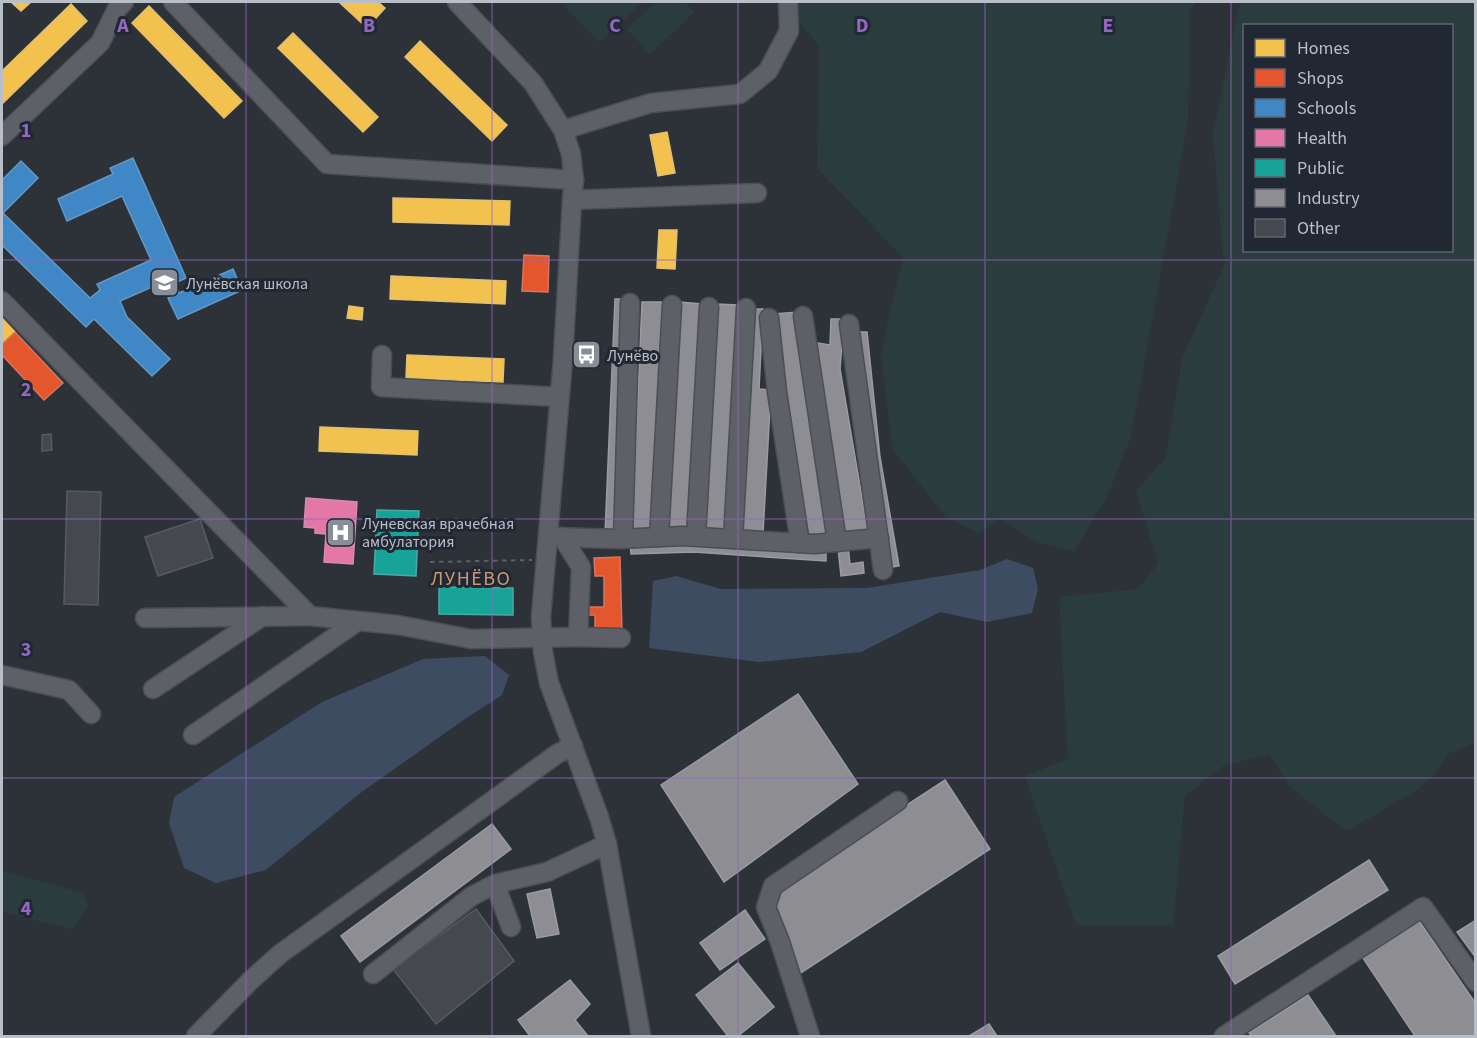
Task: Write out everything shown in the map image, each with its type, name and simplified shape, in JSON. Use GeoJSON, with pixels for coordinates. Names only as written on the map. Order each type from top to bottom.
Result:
{"type":"FeatureCollection","features":[{"type":"Feature","properties":{"kind":"street"},"geometry":{"type":"LineString","coordinates":[[2,136],[100,43],[117,9],[124,2]]}},
{"type":"Feature","properties":{"kind":"street"},"geometry":{"type":"LineString","coordinates":[[173,2],[327,164],[573,180]]}},
{"type":"Feature","properties":{"kind":"street"},"geometry":{"type":"LineString","coordinates":[[457,2],[533,83],[563,130],[571,154],[573,180],[560,397],[555,537],[546,560],[541,617],[543,652],[549,683],[607,844],[641,1036]]}},
{"type":"Feature","properties":{"kind":"street"},"geometry":{"type":"LineString","coordinates":[[563,130],[651,103],[740,94],[768,71],[789,31],[788,2]]}},
{"type":"Feature","properties":{"kind":"street"},"geometry":{"type":"LineString","coordinates":[[572,200],[757,193]]}},
{"type":"Feature","properties":{"kind":"street"},"geometry":{"type":"LineString","coordinates":[[2,301],[310,616]]}},
{"type":"Feature","properties":{"kind":"street"},"geometry":{"type":"LineString","coordinates":[[623,539],[630,303]]}},
{"type":"Feature","properties":{"kind":"street"},"geometry":{"type":"LineString","coordinates":[[659,537],[672,305]]}},
{"type":"Feature","properties":{"kind":"street"},"geometry":{"type":"LineString","coordinates":[[696,536],[709,307]]}},
{"type":"Feature","properties":{"kind":"street"},"geometry":{"type":"LineString","coordinates":[[733,539],[746,308]]}},
{"type":"Feature","properties":{"kind":"street"},"geometry":{"type":"LineString","coordinates":[[803,316],[837,542]]}},
{"type":"Feature","properties":{"kind":"street"},"geometry":{"type":"LineString","coordinates":[[769,318],[777,392],[800,543]]}},
{"type":"Feature","properties":{"kind":"street"},"geometry":{"type":"LineString","coordinates":[[849,324],[883,570]]}},
{"type":"Feature","properties":{"kind":"street"},"geometry":{"type":"LineString","coordinates":[[382,355],[381,387],[560,397]]}},
{"type":"Feature","properties":{"kind":"street"},"geometry":{"type":"LineString","coordinates":[[555,537],[623,539],[696,536],[800,543],[879,538]]}},
{"type":"Feature","properties":{"kind":"street"},"geometry":{"type":"LineString","coordinates":[[555,537],[581,567],[578,637]]}},
{"type":"Feature","properties":{"kind":"street"},"geometry":{"type":"LineString","coordinates":[[153,688],[263,616]]}},
{"type":"Feature","properties":{"kind":"street"},"geometry":{"type":"LineString","coordinates":[[145,618],[310,616],[398,625],[471,639],[621,638]]}},
{"type":"Feature","properties":{"kind":"street"},"geometry":{"type":"LineString","coordinates":[[193,735],[358,621]]}},
{"type":"Feature","properties":{"kind":"street"},"geometry":{"type":"LineString","coordinates":[[2,675],[69,690],[91,714]]}},
{"type":"Feature","properties":{"kind":"street"},"geometry":{"type":"LineString","coordinates":[[196,1036],[280,954],[557,754],[573,746]]}},
{"type":"Feature","properties":{"kind":"street"},"geometry":{"type":"LineString","coordinates":[[810,1036],[780,942],[766,907],[773,886],[898,801]]}},
{"type":"Feature","properties":{"kind":"street"},"geometry":{"type":"LineString","coordinates":[[373,974],[472,896],[495,884],[547,873],[607,844]]}},
{"type":"Feature","properties":{"kind":"street"},"geometry":{"type":"LineString","coordinates":[[495,884],[511,927]]}},
{"type":"Feature","properties":{"kind":"street"},"geometry":{"type":"LineString","coordinates":[[1224,1036],[1423,908],[1476,982]]}},
{"type":"Feature","properties":{"kind":"path"},"geometry":{"type":"LineString","coordinates":[[430,562],[546,560]]}},
{"type":"Feature","properties":{"kind":"shaded area"},"geometry":{"type":"Polygon","coordinates":[[[561,2],[643,2],[599,42],[561,2]]]}},
{"type":"Feature","properties":{"kind":"shaded area"},"geometry":{"type":"Polygon","coordinates":[[[656,2],[685,2],[694,12],[650,54],[627,29],[656,2]]]}},
{"type":"Feature","properties":{"kind":"shaded area"},"geometry":{"type":"Polygon","coordinates":[[[781,2],[1196,2],[1190,10],[1188,121],[1131,436],[1107,496],[1074,551],[1039,543],[999,519],[979,533],[946,517],[892,448],[881,352],[903,257],[817,168],[819,45],[781,2]]]}},
{"type":"Feature","properties":{"kind":"shaded area"},"geometry":{"type":"Polygon","coordinates":[[[1240,2],[1475,2],[1475,743],[1448,754],[1433,775],[1417,790],[1347,831],[1290,787],[1269,754],[1223,766],[1185,796],[1173,925],[1076,925],[1025,776],[1068,759],[1059,597],[1139,589],[1158,563],[1136,491],[1166,457],[1182,359],[1224,266],[1213,134],[1240,2]]]}},
{"type":"Feature","properties":{"kind":"shaded area"},"geometry":{"type":"Polygon","coordinates":[[[2,871],[82,893],[88,906],[72,929],[2,912],[2,871]]]}},
{"type":"Feature","properties":{"kind":"water"},"geometry":{"type":"Polygon","coordinates":[[[1007,559],[1033,568],[1038,589],[1032,613],[987,622],[940,612],[861,652],[759,662],[649,648],[653,581],[676,576],[721,589],[867,588],[980,570],[1007,559]]]}},
{"type":"Feature","properties":{"kind":"water"},"geometry":{"type":"Polygon","coordinates":[[[485,656],[509,675],[502,695],[359,794],[266,870],[216,883],[184,868],[169,823],[174,797],[322,702],[423,659],[485,656]]]}},
{"type":"Feature","properties":{"kind":"building: Homes"},"geometry":{"type":"Polygon","coordinates":[[[11,2],[31,2],[21,11],[11,2]]]}},
{"type":"Feature","properties":{"kind":"building: Homes"},"geometry":{"type":"Polygon","coordinates":[[[339,2],[378,2],[385,8],[367,28],[339,2]]]}},
{"type":"Feature","properties":{"kind":"building: Homes"},"geometry":{"type":"Polygon","coordinates":[[[71,4],[87,21],[2,104],[2,71],[71,4]]]}},
{"type":"Feature","properties":{"kind":"building: Homes"},"geometry":{"type":"Polygon","coordinates":[[[149,6],[242,101],[224,118],[132,23],[149,6]]]}},
{"type":"Feature","properties":{"kind":"building: Homes"},"geometry":{"type":"Polygon","coordinates":[[[293,33],[378,117],[363,132],[278,48],[293,33]]]}},
{"type":"Feature","properties":{"kind":"building: Homes"},"geometry":{"type":"Polygon","coordinates":[[[420,41],[507,125],[492,141],[405,57],[420,41]]]}},
{"type":"Feature","properties":{"kind":"building: Homes"},"geometry":{"type":"Polygon","coordinates":[[[667,132],[675,173],[658,176],[650,135],[667,132]]]}},
{"type":"Feature","properties":{"kind":"building: Homes"},"geometry":{"type":"Polygon","coordinates":[[[393,198],[510,201],[509,225],[393,222],[393,198]]]}},
{"type":"Feature","properties":{"kind":"building: Homes"},"geometry":{"type":"Polygon","coordinates":[[[659,230],[677,230],[675,269],[657,268],[659,230]]]}},
{"type":"Feature","properties":{"kind":"building: Homes"},"geometry":{"type":"Polygon","coordinates":[[[391,276],[506,281],[505,304],[390,299],[391,276]]]}},
{"type":"Feature","properties":{"kind":"building: Homes"},"geometry":{"type":"Polygon","coordinates":[[[349,306],[363,308],[362,320],[347,318],[349,306]]]}},
{"type":"Feature","properties":{"kind":"building: Homes"},"geometry":{"type":"Polygon","coordinates":[[[2,318],[15,332],[2,344],[2,318]]]}},
{"type":"Feature","properties":{"kind":"building: Homes"},"geometry":{"type":"Polygon","coordinates":[[[407,355],[504,359],[503,382],[406,378],[407,355]]]}},
{"type":"Feature","properties":{"kind":"building: Homes"},"geometry":{"type":"Polygon","coordinates":[[[320,427],[418,431],[417,455],[319,451],[320,427]]]}},
{"type":"Feature","properties":{"kind":"building: Shops"},"geometry":{"type":"Polygon","coordinates":[[[524,255],[549,256],[548,292],[522,291],[524,255]]]}},
{"type":"Feature","properties":{"kind":"building: Shops"},"geometry":{"type":"Polygon","coordinates":[[[15,332],[63,383],[44,400],[2,355],[2,344],[15,332]]]}},
{"type":"Feature","properties":{"kind":"building: Shops"},"geometry":{"type":"Polygon","coordinates":[[[620,557],[622,632],[595,633],[595,615],[588,615],[588,607],[604,607],[604,576],[595,576],[594,558],[620,557]]]}},
{"type":"Feature","properties":{"kind":"building: Schools"},"geometry":{"type":"Polygon","coordinates":[[[133,158],[186,278],[175,283],[179,293],[233,269],[242,290],[178,319],[168,298],[174,295],[169,285],[163,288],[161,283],[120,301],[127,317],[170,359],[152,376],[94,319],[86,327],[2,245],[2,180],[21,161],[38,178],[3,213],[90,298],[100,290],[97,284],[151,260],[122,196],[67,221],[58,199],[113,174],[110,168],[133,158]]]}},
{"type":"Feature","properties":{"kind":"building: Health"},"geometry":{"type":"Polygon","coordinates":[[[306,498],[357,502],[353,564],[324,562],[326,534],[315,533],[315,528],[304,527],[306,498]]]}},
{"type":"Feature","properties":{"kind":"building: Public"},"geometry":{"type":"Polygon","coordinates":[[[377,510],[419,511],[416,576],[374,574],[377,510]]]}},
{"type":"Feature","properties":{"kind":"building: Public"},"geometry":{"type":"Polygon","coordinates":[[[439,587],[513,588],[513,615],[439,614],[439,587]]]}},
{"type":"Feature","properties":{"kind":"building: Industry"},"geometry":{"type":"Polygon","coordinates":[[[615,299],[626,299],[618,534],[605,534],[615,299]]]}},
{"type":"Feature","properties":{"kind":"building: Industry"},"geometry":{"type":"Polygon","coordinates":[[[642,302],[664,302],[653,532],[632,531],[642,302]]]}},
{"type":"Feature","properties":{"kind":"building: Industry"},"geometry":{"type":"Polygon","coordinates":[[[679,302],[702,304],[690,530],[667,529],[679,302]]]}},
{"type":"Feature","properties":{"kind":"building: Industry"},"geometry":{"type":"Polygon","coordinates":[[[716,304],[738,305],[725,530],[702,529],[716,304]]]}},
{"type":"Feature","properties":{"kind":"building: Industry"},"geometry":{"type":"Polygon","coordinates":[[[752,309],[763,309],[759,389],[771,390],[763,533],[740,532],[752,309]]]}},
{"type":"Feature","properties":{"kind":"building: Industry"},"geometry":{"type":"Polygon","coordinates":[[[798,312],[828,531],[807,537],[774,314],[798,312]]]}},
{"type":"Feature","properties":{"kind":"building: Industry"},"geometry":{"type":"Polygon","coordinates":[[[831,319],[844,319],[840,369],[868,533],[844,538],[811,342],[830,345],[831,319]]]}},
{"type":"Feature","properties":{"kind":"building: Industry"},"geometry":{"type":"Polygon","coordinates":[[[856,332],[867,332],[880,457],[899,566],[887,568],[856,332]]]}},
{"type":"Feature","properties":{"kind":"building: Industry"},"geometry":{"type":"Polygon","coordinates":[[[630,543],[826,549],[826,561],[694,552],[631,554],[630,543]]]}},
{"type":"Feature","properties":{"kind":"building: Industry"},"geometry":{"type":"Polygon","coordinates":[[[848,546],[850,564],[863,562],[864,573],[841,576],[838,548],[848,546]]]}},
{"type":"Feature","properties":{"kind":"building: Industry"},"geometry":{"type":"Polygon","coordinates":[[[798,694],[858,784],[724,882],[661,785],[798,694]]]}},
{"type":"Feature","properties":{"kind":"building: Industry"},"geometry":{"type":"Polygon","coordinates":[[[945,780],[990,849],[796,976],[772,907],[780,888],[945,780]]]}},
{"type":"Feature","properties":{"kind":"building: Industry"},"geometry":{"type":"Polygon","coordinates":[[[492,824],[511,849],[360,962],[341,936],[492,824]]]}},
{"type":"Feature","properties":{"kind":"building: Industry"},"geometry":{"type":"Polygon","coordinates":[[[1369,860],[1388,890],[1235,984],[1218,956],[1369,860]]]}},
{"type":"Feature","properties":{"kind":"building: Industry"},"geometry":{"type":"Polygon","coordinates":[[[550,889],[559,934],[537,938],[527,894],[550,889]]]}},
{"type":"Feature","properties":{"kind":"building: Industry"},"geometry":{"type":"Polygon","coordinates":[[[745,910],[765,939],[720,970],[700,943],[745,910]]]}},
{"type":"Feature","properties":{"kind":"building: Industry"},"geometry":{"type":"Polygon","coordinates":[[[1417,918],[1476,1004],[1476,1036],[1415,1036],[1361,955],[1417,918]]]}},
{"type":"Feature","properties":{"kind":"building: Industry"},"geometry":{"type":"Polygon","coordinates":[[[1476,920],[1476,958],[1457,932],[1476,920]]]}},
{"type":"Feature","properties":{"kind":"building: Industry"},"geometry":{"type":"Polygon","coordinates":[[[738,963],[774,1007],[738,1036],[728,1036],[696,995],[738,963]]]}},
{"type":"Feature","properties":{"kind":"building: Industry"},"geometry":{"type":"Polygon","coordinates":[[[570,980],[590,1004],[575,1020],[588,1036],[530,1036],[518,1020],[570,980]]]}},
{"type":"Feature","properties":{"kind":"building: Industry"},"geometry":{"type":"Polygon","coordinates":[[[1308,995],[1336,1036],[1252,1036],[1249,1033],[1308,995]]]}},
{"type":"Feature","properties":{"kind":"building: Industry"},"geometry":{"type":"Polygon","coordinates":[[[989,1024],[997,1036],[969,1036],[989,1024]]]}},
{"type":"Feature","properties":{"kind":"building: Other"},"geometry":{"type":"Polygon","coordinates":[[[51,434],[52,450],[42,451],[42,435],[51,434]]]}},
{"type":"Feature","properties":{"kind":"building: Other"},"geometry":{"type":"Polygon","coordinates":[[[67,491],[101,492],[98,605],[64,604],[67,491]]]}},
{"type":"Feature","properties":{"kind":"building: Other"},"geometry":{"type":"Polygon","coordinates":[[[200,519],[213,558],[158,576],[145,537],[200,519]]]}},
{"type":"Feature","properties":{"kind":"building: Other"},"geometry":{"type":"Polygon","coordinates":[[[476,909],[514,961],[436,1024],[393,969],[476,909]]]}},
{"type":"Feature","properties":{"kind":"place","name":"Лунёвская школа"},"geometry":{"type":"Point","coordinates":[165,283]}},
{"type":"Feature","properties":{"kind":"place","name":"Лунёво"},"geometry":{"type":"Point","coordinates":[586,355]}},
{"type":"Feature","properties":{"kind":"place","name":"Луневская врачебная амбулатория"},"geometry":{"type":"Point","coordinates":[341,532]}},
{"type":"Feature","properties":{"kind":"district","name":"ЛУНЁВО"},"geometry":{"type":"Point","coordinates":[471,578]}}]}
